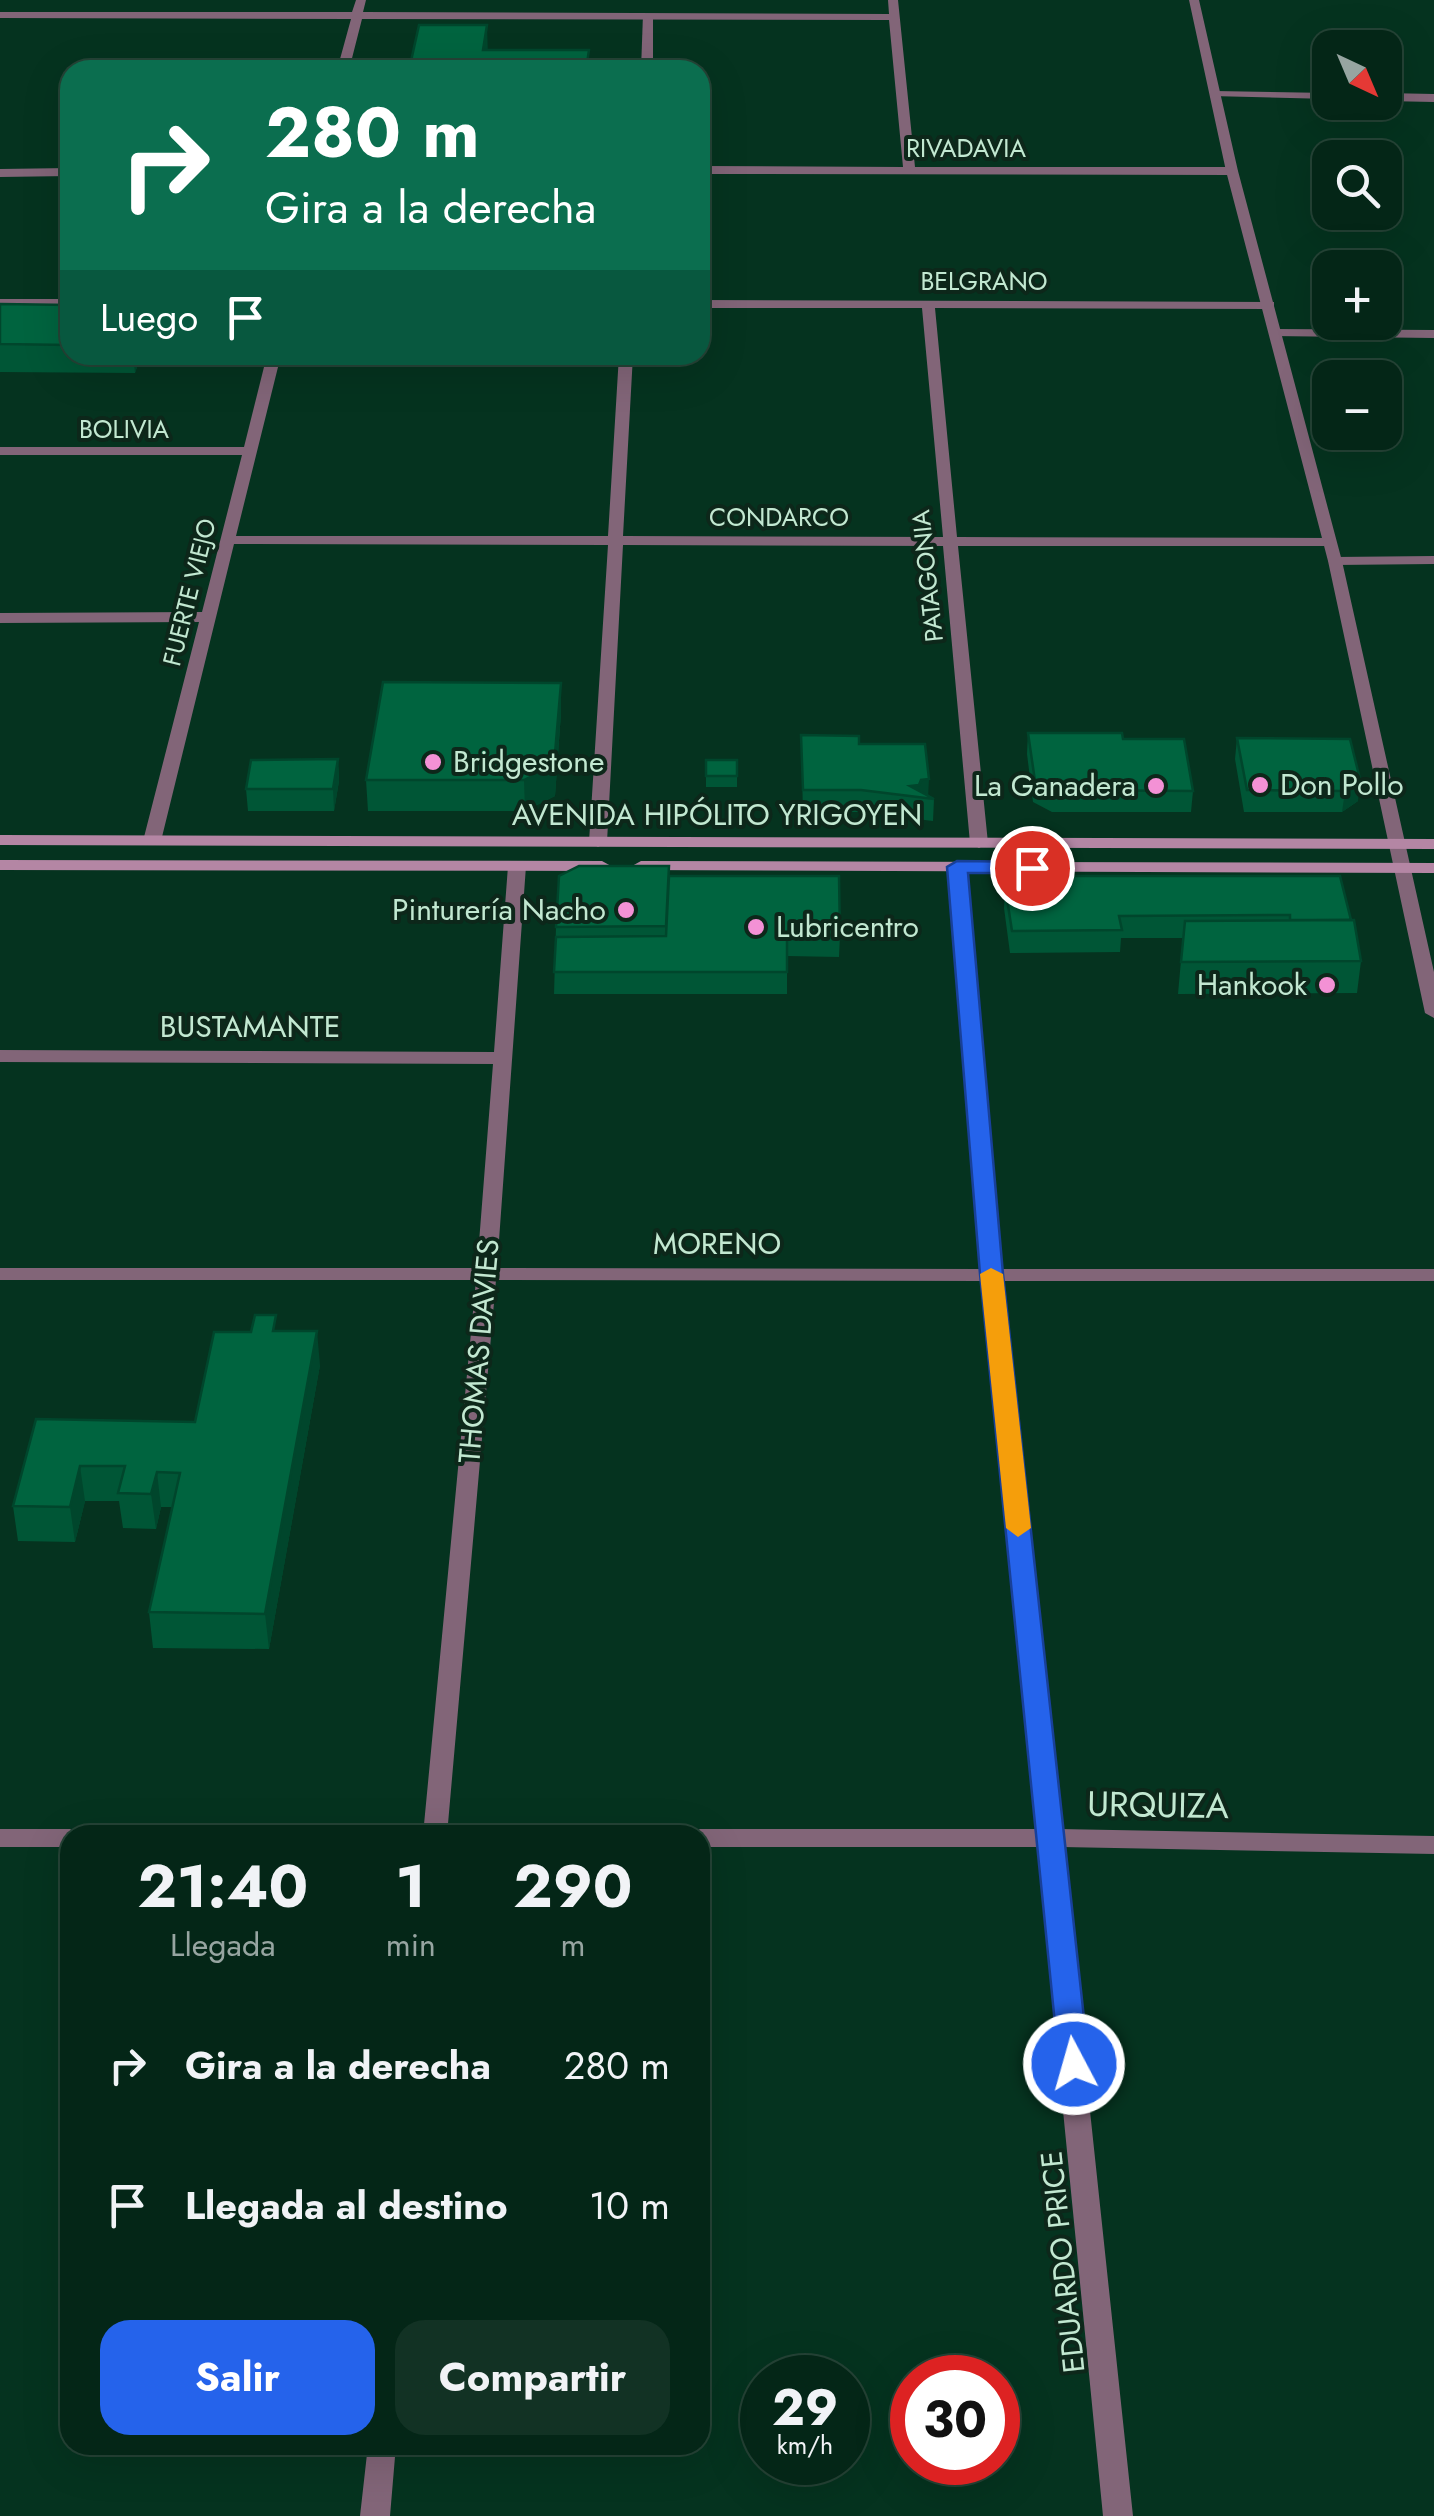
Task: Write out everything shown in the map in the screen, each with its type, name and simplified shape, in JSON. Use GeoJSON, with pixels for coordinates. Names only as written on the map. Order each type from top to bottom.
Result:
{"type":"FeatureCollection","features":[{"type":"Feature","properties":{"kind":"main road","name":"AVENIDA HIPÓLITO YRIGOYEN"},"geometry":{"type":"LineString","coordinates":[[0,840],[979,843],[1400,855],[1434,868]]}},
{"type":"Feature","properties":{"kind":"main road","name":"AVENIDA HIPÓLITO YRIGOYEN"},"geometry":{"type":"LineString","coordinates":[[0,864],[957,867],[1400,855],[1434,844]]}},
{"type":"Feature","properties":{"kind":"street"},"geometry":{"type":"LineString","coordinates":[[346,60],[361,0]]}},
{"type":"Feature","properties":{"kind":"street"},"geometry":{"type":"LineString","coordinates":[[892,0],[908,170]]}},
{"type":"Feature","properties":{"kind":"street"},"geometry":{"type":"LineString","coordinates":[[1194,0],[1232,171],[1335,561],[1434,1013]]}},
{"type":"Feature","properties":{"kind":"street"},"geometry":{"type":"LineString","coordinates":[[0,14],[894,17]]}},
{"type":"Feature","properties":{"kind":"street"},"geometry":{"type":"LineString","coordinates":[[647,16],[647,60]]}},
{"type":"Feature","properties":{"kind":"street"},"geometry":{"type":"LineString","coordinates":[[1215,94],[1312,96]]}},
{"type":"Feature","properties":{"kind":"street"},"geometry":{"type":"LineString","coordinates":[[1402,98],[1434,98]]}},
{"type":"Feature","properties":{"kind":"street","name":"RIVADAVIA"},"geometry":{"type":"LineString","coordinates":[[710,170],[1232,171]]}},
{"type":"Feature","properties":{"kind":"street"},"geometry":{"type":"LineString","coordinates":[[0,173],[60,172]]}},
{"type":"Feature","properties":{"kind":"street"},"geometry":{"type":"LineString","coordinates":[[0,303],[60,303]]}},
{"type":"Feature","properties":{"kind":"street","name":"BELGRANO"},"geometry":{"type":"LineString","coordinates":[[710,304],[1268,305]]}},
{"type":"Feature","properties":{"kind":"street","name":"PATAGONIA"},"geometry":{"type":"LineString","coordinates":[[928,304],[979,843]]}},
{"type":"Feature","properties":{"kind":"street"},"geometry":{"type":"LineString","coordinates":[[1277,333],[1434,334]]}},
{"type":"Feature","properties":{"kind":"street","name":"FUERTE VIEJO"},"geometry":{"type":"LineString","coordinates":[[152,841],[271,365]]}},
{"type":"Feature","properties":{"kind":"street"},"geometry":{"type":"LineString","coordinates":[[598,842],[625,365]]}},
{"type":"Feature","properties":{"kind":"street","name":"BOLIVIA"},"geometry":{"type":"LineString","coordinates":[[0,451],[248,452]]}},
{"type":"Feature","properties":{"kind":"street","name":"CONDARCO"},"geometry":{"type":"LineString","coordinates":[[228,540],[1329,542]]}},
{"type":"Feature","properties":{"kind":"street"},"geometry":{"type":"LineString","coordinates":[[1335,561],[1434,560]]}},
{"type":"Feature","properties":{"kind":"street"},"geometry":{"type":"LineString","coordinates":[[0,618],[209,617]]}},
{"type":"Feature","properties":{"kind":"street","name":"THOMAS DAVIES"},"geometry":{"type":"LineString","coordinates":[[435,1825],[487,1274],[517,866]]}},
{"type":"Feature","properties":{"kind":"street","name":"EDUARDO PRICE"},"geometry":{"type":"LineString","coordinates":[[957,867],[991,1274],[1052,1838],[1118,2516]]}},
{"type":"Feature","properties":{"kind":"street","name":"BUSTAMANTE"},"geometry":{"type":"LineString","coordinates":[[0,1056],[500,1058]]}},
{"type":"Feature","properties":{"kind":"street","name":"MORENO"},"geometry":{"type":"LineString","coordinates":[[0,1274],[1434,1276]]}},
{"type":"Feature","properties":{"kind":"street"},"geometry":{"type":"LineString","coordinates":[[0,1838],[60,1838]]}},
{"type":"Feature","properties":{"kind":"street","name":"URQUIZA"},"geometry":{"type":"LineString","coordinates":[[710,1838],[1052,1838],[1434,1845]]}},
{"type":"Feature","properties":{"kind":"street"},"geometry":{"type":"LineString","coordinates":[[375,2516],[381,2455]]}},
{"type":"Feature","properties":{"kind":"building"},"geometry":{"type":"Polygon","coordinates":[[[419,25],[487,25],[483,50],[589,50],[588,60],[411,60],[419,25]]]}},
{"type":"Feature","properties":{"kind":"building"},"geometry":{"type":"Polygon","coordinates":[[[0,304],[60,305],[60,345],[0,344],[0,304]]]}},
{"type":"Feature","properties":{"kind":"building"},"geometry":{"type":"Polygon","coordinates":[[[383,682],[561,683],[554,765],[524,780],[366,780],[383,682]]]}},
{"type":"Feature","properties":{"kind":"building"},"geometry":{"type":"Polygon","coordinates":[[[1028,733],[1122,733],[1123,739],[1184,739],[1193,791],[1054,790],[1035,781],[1028,733]]]}},
{"type":"Feature","properties":{"kind":"building"},"geometry":{"type":"Polygon","coordinates":[[[801,735],[859,736],[859,744],[925,744],[929,779],[910,786],[934,799],[861,790],[803,790],[801,735]]]}},
{"type":"Feature","properties":{"kind":"building"},"geometry":{"type":"Polygon","coordinates":[[[1237,738],[1350,739],[1360,779],[1345,791],[1247,790],[1237,738]]]}},
{"type":"Feature","properties":{"kind":"building"},"geometry":{"type":"Polygon","coordinates":[[[338,759],[333,789],[246,789],[251,760],[338,759]]]}},
{"type":"Feature","properties":{"kind":"building"},"geometry":{"type":"Polygon","coordinates":[[[706,760],[737,760],[737,776],[706,776],[706,760]]]}},
{"type":"Feature","properties":{"kind":"building"},"geometry":{"type":"Polygon","coordinates":[[[579,866],[669,866],[666,926],[556,927],[559,876],[579,866]]]}},
{"type":"Feature","properties":{"kind":"building"},"geometry":{"type":"Polygon","coordinates":[[[669,876],[839,876],[840,935],[787,934],[787,972],[554,972],[556,937],[666,936],[669,876]]]}},
{"type":"Feature","properties":{"kind":"building"},"geometry":{"type":"Polygon","coordinates":[[[1018,876],[1340,876],[1351,920],[1290,920],[1290,915],[1119,916],[1122,930],[1012,931],[1005,886],[1018,876]]]}},
{"type":"Feature","properties":{"kind":"building"},"geometry":{"type":"Polygon","coordinates":[[[1354,920],[1361,961],[1181,962],[1185,921],[1354,920]]]}},
{"type":"Feature","properties":{"kind":"building"},"geometry":{"type":"Polygon","coordinates":[[[255,1315],[276,1315],[273,1331],[317,1331],[265,1614],[149,1612],[180,1473],[157,1472],[151,1494],[118,1493],[125,1466],[80,1466],[70,1507],[13,1506],[36,1419],[195,1422],[214,1332],[251,1332],[255,1315]]]}},
{"type":"Feature","properties":{"kind":"slow traffic"},"geometry":{"type":"LineString","coordinates":[[991,1274],[1018,1528]]}},
{"type":"Feature","properties":{"kind":"place","name":"Bridgestone"},"geometry":{"type":"Point","coordinates":[433,762]}},
{"type":"Feature","properties":{"kind":"place","name":"Don Pollo"},"geometry":{"type":"Point","coordinates":[1260,785]}},
{"type":"Feature","properties":{"kind":"place","name":"La Ganadera"},"geometry":{"type":"Point","coordinates":[1156,786]}},
{"type":"Feature","properties":{"kind":"place","name":"Pinturería Nacho"},"geometry":{"type":"Point","coordinates":[626,910]}},
{"type":"Feature","properties":{"kind":"place","name":"Lubricentro"},"geometry":{"type":"Point","coordinates":[756,927]}},
{"type":"Feature","properties":{"kind":"place","name":"Hankook"},"geometry":{"type":"Point","coordinates":[1327,985]}},
{"type":"Feature","properties":{"kind":"route"},"geometry":{"type":"LineString","coordinates":[[1032,868],[957,867],[991,1274],[1074,2064]]}}]}
